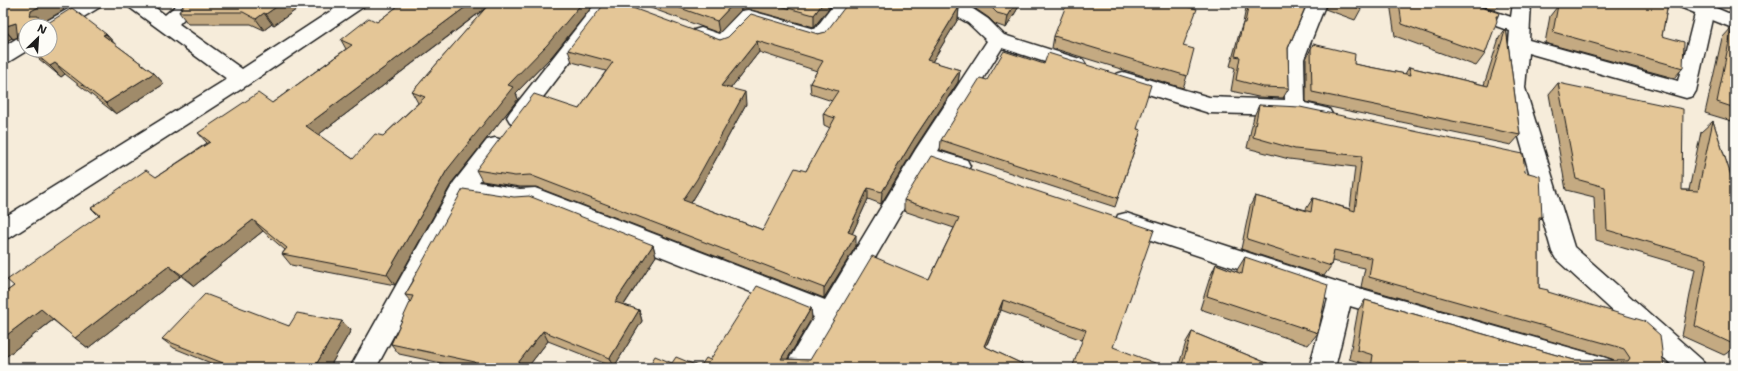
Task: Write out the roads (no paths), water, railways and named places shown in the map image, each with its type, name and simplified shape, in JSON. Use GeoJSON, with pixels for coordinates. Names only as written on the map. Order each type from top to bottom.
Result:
{"type":"FeatureCollection","features":[{"type":"Feature","properties":{"kind":"main road"},"geometry":{"type":"LineString","coordinates":[[58,23],[93,3]]}},
{"type":"Feature","properties":{"kind":"main road"},"geometry":{"type":"LineString","coordinates":[[136,3],[242,79]]}},
{"type":"Feature","properties":{"kind":"main road"},"geometry":{"type":"LineString","coordinates":[[166,25],[190,3]]}},
{"type":"Feature","properties":{"kind":"main road"},"geometry":{"type":"LineString","coordinates":[[3,230],[242,79],[356,3]]}},
{"type":"Feature","properties":{"kind":"main road"},"geometry":{"type":"LineString","coordinates":[[686,30],[722,43],[748,16],[820,37],[844,3],[847,3]]}},
{"type":"Feature","properties":{"kind":"main road"},"geometry":{"type":"LineString","coordinates":[[947,3],[960,8],[990,31],[997,40],[1209,105],[1295,108],[1342,118]]}},
{"type":"Feature","properties":{"kind":"main road"},"geometry":{"type":"LineString","coordinates":[[1295,108],[1294,59],[1317,3]]}},
{"type":"Feature","properties":{"kind":"main road"},"geometry":{"type":"LineString","coordinates":[[1450,3],[1520,36],[1686,91],[1705,10]]}},
{"type":"Feature","properties":{"kind":"main road"},"geometry":{"type":"LineString","coordinates":[[1522,3],[1515,88],[1564,252],[1693,368]]}},
{"type":"Feature","properties":{"kind":"main road"},"geometry":{"type":"LineString","coordinates":[[1687,3],[1735,23]]}},
{"type":"Feature","properties":{"kind":"main road"},"geometry":{"type":"LineString","coordinates":[[1726,3],[1735,7]]}},
{"type":"Feature","properties":{"kind":"main road"},"geometry":{"type":"LineString","coordinates":[[363,368],[462,188],[614,4]]}},
{"type":"Feature","properties":{"kind":"main road"},"geometry":{"type":"LineString","coordinates":[[798,368],[924,155],[997,40]]}},
{"type":"Feature","properties":{"kind":"main road"},"geometry":{"type":"LineString","coordinates":[[3,56],[18,47]]}},
{"type":"Feature","properties":{"kind":"main road"},"geometry":{"type":"LineString","coordinates":[[924,155],[977,172]]}},
{"type":"Feature","properties":{"kind":"main road"},"geometry":{"type":"LineString","coordinates":[[1513,155],[1537,160]]}},
{"type":"Feature","properties":{"kind":"main road"},"geometry":{"type":"LineString","coordinates":[[462,188],[520,198],[535,197],[831,313]]}},
{"type":"Feature","properties":{"kind":"main road"},"geometry":{"type":"LineString","coordinates":[[1106,215],[1341,293],[1603,368]]}},
{"type":"Feature","properties":{"kind":"main road"},"geometry":{"type":"LineString","coordinates":[[1322,368],[1341,293]]}}]}
